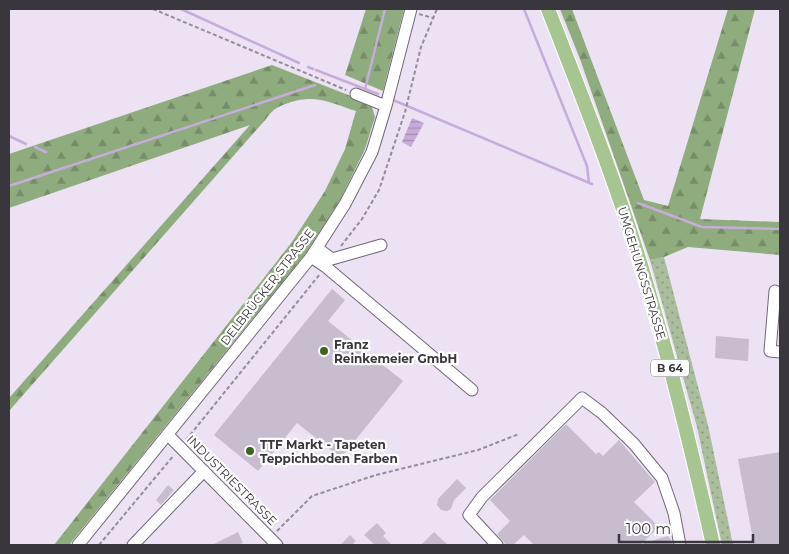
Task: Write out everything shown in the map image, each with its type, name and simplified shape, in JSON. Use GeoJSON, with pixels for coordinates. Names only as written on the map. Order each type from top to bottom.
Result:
{"type":"FeatureCollection","features":[{"type":"Feature","properties":{"kind":"main road","name":"UMGEHUNGSSTRASSE"},"geometry":{"type":"LineString","coordinates":[[548,9],[618,193],[653,304],[686,427],[713,545]]}},
{"type":"Feature","properties":{"kind":"street","name":"DELBRÜCKER STRASSE"},"geometry":{"type":"LineString","coordinates":[[78,545],[314,253],[346,204],[372,152],[386,106],[410,10]]}},
{"type":"Feature","properties":{"kind":"street"},"geometry":{"type":"LineString","coordinates":[[356,94],[386,106]]}},
{"type":"Feature","properties":{"kind":"street"},"geometry":{"type":"LineString","coordinates":[[329,263],[381,245]]}},
{"type":"Feature","properties":{"kind":"street"},"geometry":{"type":"LineString","coordinates":[[314,253],[329,263],[472,390]]}},
{"type":"Feature","properties":{"kind":"street"},"geometry":{"type":"LineString","coordinates":[[775,291],[770,350],[780,352]]}},
{"type":"Feature","properties":{"kind":"street"},"geometry":{"type":"LineString","coordinates":[[497,545],[469,515],[482,497],[582,398],[602,413],[634,444],[662,478],[674,513],[680,545]]}},
{"type":"Feature","properties":{"kind":"street","name":"INDUSTRIESTRASSE"},"geometry":{"type":"LineString","coordinates":[[168,435],[274,541]]}},
{"type":"Feature","properties":{"kind":"street"},"geometry":{"type":"LineString","coordinates":[[133,545],[204,471]]}},
{"type":"Feature","properties":{"kind":"path"},"geometry":{"type":"LineString","coordinates":[[152,9],[356,94]]}},
{"type":"Feature","properties":{"kind":"path"},"geometry":{"type":"LineString","coordinates":[[99,545],[329,263],[362,219],[379,190],[405,112],[421,47],[437,9]]}},
{"type":"Feature","properties":{"kind":"path"},"geometry":{"type":"LineString","coordinates":[[410,10],[433,18]]}},
{"type":"Feature","properties":{"kind":"path"},"geometry":{"type":"LineString","coordinates":[[274,541],[312,496],[376,475],[478,450],[519,434]]}},
{"type":"Feature","properties":{"kind":"green space"},"geometry":{"type":"Polygon","coordinates":[[[366,9],[404,9],[383,91],[345,75],[366,9]]]}},
{"type":"Feature","properties":{"kind":"green space"},"geometry":{"type":"Polygon","coordinates":[[[560,9],[572,9],[644,200],[668,206],[728,9],[755,9],[700,219],[780,222],[780,255],[688,247],[664,257],[650,260],[580,59],[560,9]]]}},
{"type":"Feature","properties":{"kind":"green space"},"geometry":{"type":"Polygon","coordinates":[[[272,65],[371,104],[375,117],[365,149],[340,200],[306,253],[69,545],[54,545],[292,242],[325,191],[345,149],[356,111],[316,99],[291,102],[274,110],[9,411],[9,398],[250,125],[9,208],[9,154],[272,65]]]}},
{"type":"Feature","properties":{"kind":"green space"},"geometry":{"type":"Polygon","coordinates":[[[664,257],[708,425],[733,545],[722,545],[697,427],[650,260],[664,257]]]}},
{"type":"Feature","properties":{"kind":"shaded area"},"geometry":{"type":"Polygon","coordinates":[[[412,118],[424,123],[411,147],[402,142],[412,118]]]}},
{"type":"Feature","properties":{"kind":"building","name":"Franz Reinkemeier GmbH"},"geometry":{"type":"Polygon","coordinates":[[[332,289],[345,300],[328,321],[403,381],[341,458],[297,423],[258,471],[214,435],[332,289]]]}},
{"type":"Feature","properties":{"kind":"building"},"geometry":{"type":"Polygon","coordinates":[[[716,336],[749,339],[748,361],[715,358],[716,336]]]}},
{"type":"Feature","properties":{"kind":"building"},"geometry":{"type":"Polygon","coordinates":[[[566,424],[596,454],[599,452],[603,456],[619,440],[655,482],[634,502],[659,527],[640,545],[534,545],[524,535],[513,545],[506,545],[497,534],[510,521],[490,500],[566,424]]]}},
{"type":"Feature","properties":{"kind":"building"},"geometry":{"type":"Polygon","coordinates":[[[780,452],[780,545],[754,545],[738,459],[780,452]]]}},
{"type":"Feature","properties":{"kind":"building"},"geometry":{"type":"Polygon","coordinates":[[[457,479],[466,488],[454,500],[451,509],[447,511],[441,510],[437,505],[438,499],[457,479]]]}},
{"type":"Feature","properties":{"kind":"building"},"geometry":{"type":"Polygon","coordinates":[[[168,485],[174,490],[161,505],[156,500],[168,485]]]}},
{"type":"Feature","properties":{"kind":"building"},"geometry":{"type":"Polygon","coordinates":[[[377,523],[386,533],[383,536],[392,545],[375,545],[364,535],[377,523]]]}},
{"type":"Feature","properties":{"kind":"building"},"geometry":{"type":"Polygon","coordinates":[[[238,532],[243,543],[238,545],[212,545],[238,532]]]}},
{"type":"Feature","properties":{"kind":"building"},"geometry":{"type":"Polygon","coordinates":[[[434,532],[448,545],[421,545],[434,532]]]}},
{"type":"Feature","properties":{"kind":"building"},"geometry":{"type":"Polygon","coordinates":[[[350,535],[356,541],[352,545],[340,545],[350,535]]]}},
{"type":"Feature","properties":{"kind":"building"},"geometry":{"type":"Polygon","coordinates":[[[668,536],[672,545],[644,545],[644,543],[668,536]]]}},
{"type":"Feature","properties":{"kind":"waterway"},"geometry":{"type":"LineString","coordinates":[[181,9],[299,63]]}},
{"type":"Feature","properties":{"kind":"waterway"},"geometry":{"type":"LineString","coordinates":[[365,89],[385,9]]}},
{"type":"Feature","properties":{"kind":"waterway"},"geometry":{"type":"LineString","coordinates":[[524,9],[587,166],[589,183]]}},
{"type":"Feature","properties":{"kind":"waterway"},"geometry":{"type":"LineString","coordinates":[[308,67],[313,69]]}},
{"type":"Feature","properties":{"kind":"waterway"},"geometry":{"type":"LineString","coordinates":[[316,70],[378,94]]}},
{"type":"Feature","properties":{"kind":"waterway"},"geometry":{"type":"LineString","coordinates":[[9,186],[315,85]]}},
{"type":"Feature","properties":{"kind":"waterway"},"geometry":{"type":"LineString","coordinates":[[393,100],[592,184]]}},
{"type":"Feature","properties":{"kind":"waterway"},"geometry":{"type":"LineString","coordinates":[[9,136],[26,144]]}},
{"type":"Feature","properties":{"kind":"waterway"},"geometry":{"type":"LineString","coordinates":[[35,147],[46,152]]}},
{"type":"Feature","properties":{"kind":"waterway"},"geometry":{"type":"LineString","coordinates":[[638,203],[702,227],[780,229]]}},
{"type":"Feature","properties":{"kind":"place","name":"Franz Reinkemeier GmbH"},"geometry":{"type":"Point","coordinates":[324,351]}},
{"type":"Feature","properties":{"kind":"place","name":"TTF Markt - Tapeten Teppichboden Farben"},"geometry":{"type":"Point","coordinates":[250,451]}}]}
